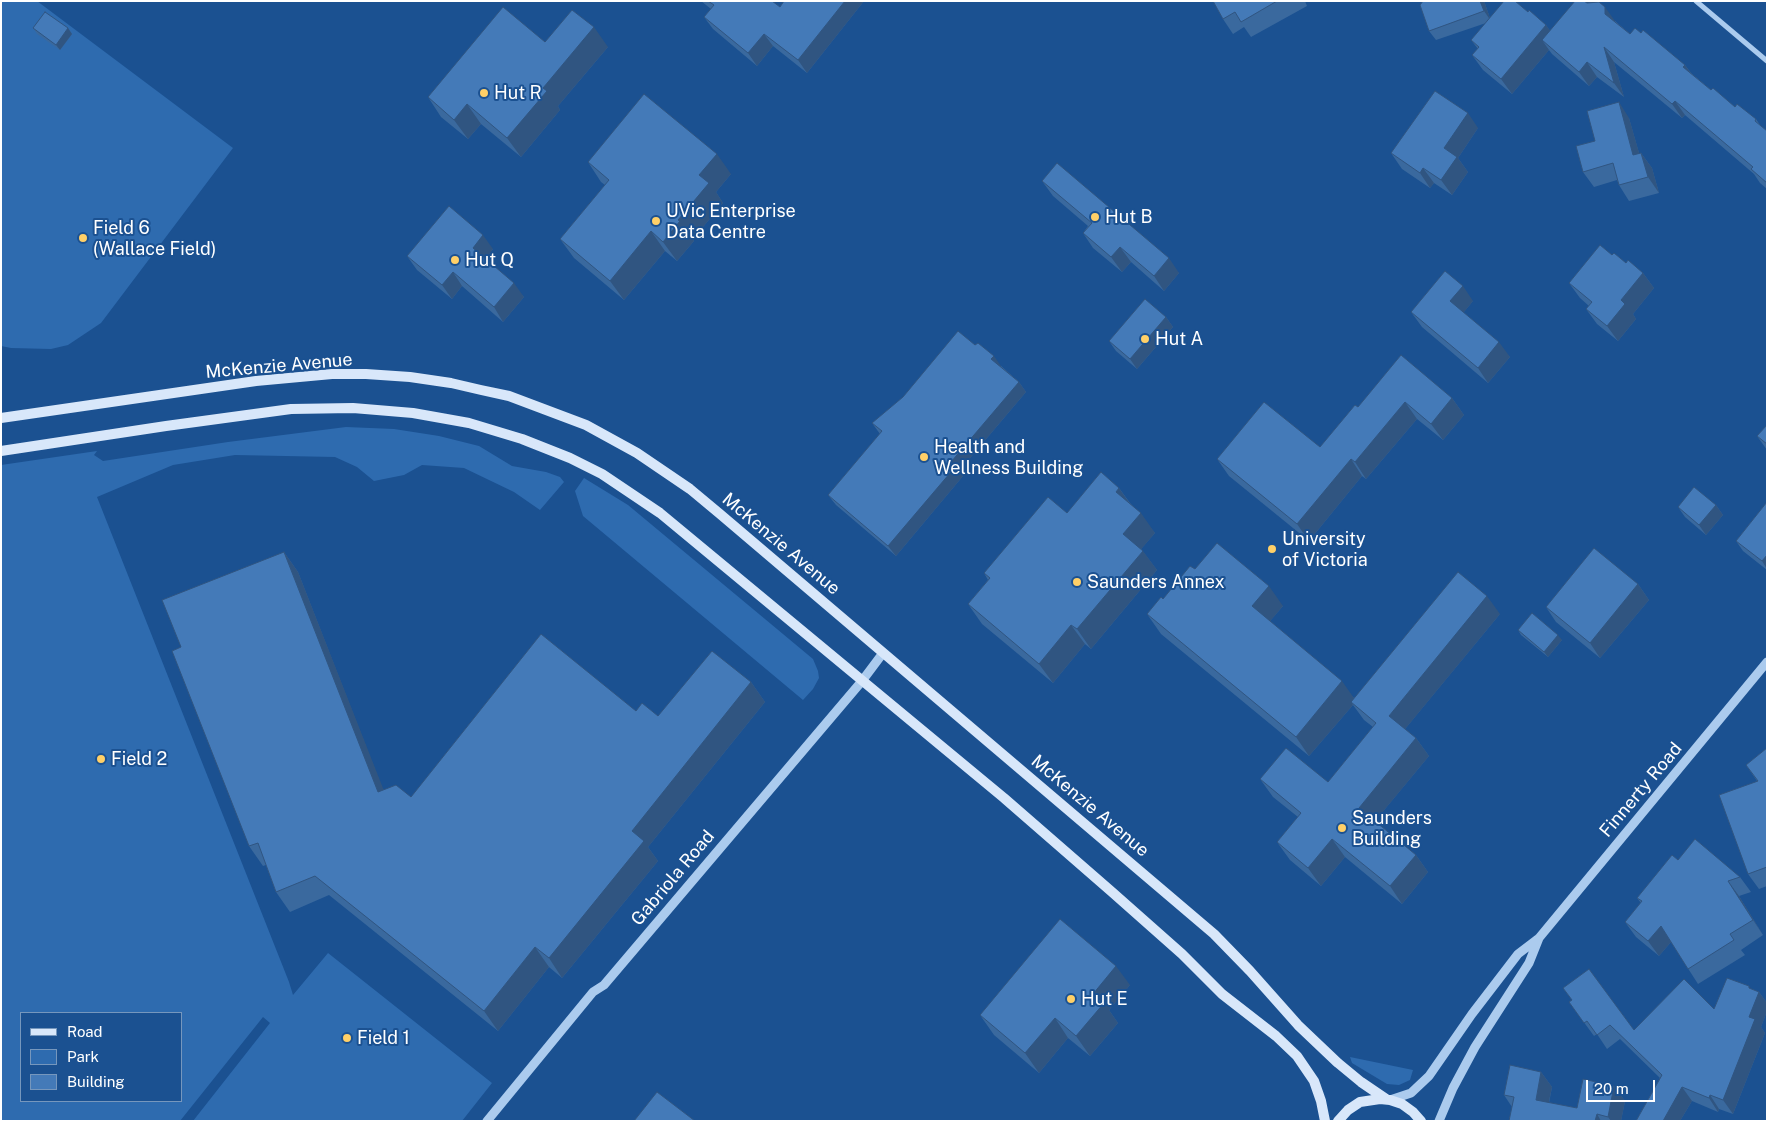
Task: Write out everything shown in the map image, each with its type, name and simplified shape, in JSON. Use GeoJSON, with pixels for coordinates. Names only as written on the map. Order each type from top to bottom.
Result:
{"type":"FeatureCollection","features":[{"type":"Feature","properties":{"kind":"main road","name":"McKenzie Avenue"},"geometry":{"type":"LineString","coordinates":[[1,418],[256,381],[332,374],[366,374],[410,377],[450,383],[509,396],[586,425],[622,444],[663,470],[720,514],[1214,934],[1250,970],[1298,1025],[1324,1050],[1361,1082],[1388,1099],[1408,1108],[1420,1121]]}},
{"type":"Feature","properties":{"kind":"main road"},"geometry":{"type":"LineString","coordinates":[[1,452],[166,426],[291,409],[353,408],[406,412],[494,429],[522,438],[602,474],[660,513],[1004,798],[1156,931],[1222,994],[1289,1047],[1314,1081],[1325,1121]]}},
{"type":"Feature","properties":{"kind":"main road"},"geometry":{"type":"LineString","coordinates":[[1338,1121],[1348,1110],[1360,1102],[1373,1099],[1388,1099]]}},
{"type":"Feature","properties":{"kind":"street"},"geometry":{"type":"LineString","coordinates":[[1696,1],[1767,61]]}},
{"type":"Feature","properties":{"kind":"street","name":"Gabriola Road"},"geometry":{"type":"LineString","coordinates":[[487,1121],[593,992],[604,986],[862,681],[883,653]]}},
{"type":"Feature","properties":{"kind":"street","name":"Finnerty Road"},"geometry":{"type":"LineString","coordinates":[[1388,1099],[1411,1093],[1430,1076],[1472,1014],[1512,961],[1539,938],[1767,662]]}},
{"type":"Feature","properties":{"kind":"street","name":"Finnerty Road"},"geometry":{"type":"LineString","coordinates":[[1439,1121],[1453,1088],[1475,1047],[1529,963],[1539,938]]}},
{"type":"Feature","properties":{"kind":"green space","name":"Field 6 (Wallace Field)"},"geometry":{"type":"Polygon","coordinates":[[[1,1],[37,1],[233,148],[101,323],[68,345],[51,349],[1,346],[1,1]]]}},
{"type":"Feature","properties":{"kind":"green space","name":"Field 2"},"geometry":{"type":"Polygon","coordinates":[[[346,427],[394,429],[439,436],[479,446],[512,466],[546,472],[560,477],[564,482],[540,510],[514,492],[464,468],[422,465],[404,475],[374,481],[357,467],[335,457],[235,455],[173,465],[97,497],[293,995],[328,953],[492,1083],[462,1121],[193,1121],[270,1023],[263,1017],[180,1121],[1,1121],[1,465],[97,451],[94,455],[103,461],[346,427]]]}},
{"type":"Feature","properties":{"kind":"green space"},"geometry":{"type":"Polygon","coordinates":[[[584,478],[628,505],[813,659],[819,678],[813,689],[803,700],[583,516],[575,491],[584,478]]]}},
{"type":"Feature","properties":{"kind":"green space"},"geometry":{"type":"Polygon","coordinates":[[[1350,1057],[1413,1070],[1410,1080],[1399,1085],[1387,1084],[1352,1063],[1350,1057]]]}},
{"type":"Feature","properties":{"kind":"building"},"geometry":{"type":"Polygon","coordinates":[[[708,1],[772,1],[780,7],[784,1],[845,1],[798,60],[764,34],[748,53],[704,17],[714,5],[708,1]]]}},
{"type":"Feature","properties":{"kind":"building"},"geometry":{"type":"Polygon","coordinates":[[[1213,1],[1277,1],[1241,22],[1235,12],[1223,19],[1213,1]]]}},
{"type":"Feature","properties":{"kind":"building"},"geometry":{"type":"Polygon","coordinates":[[[1423,1],[1480,1],[1484,11],[1429,31],[1420,5],[1423,1]]]}},
{"type":"Feature","properties":{"kind":"building"},"geometry":{"type":"Polygon","coordinates":[[[1504,1],[1515,1],[1546,25],[1501,79],[1472,55],[1479,47],[1471,40],[1504,1]]]}},
{"type":"Feature","properties":{"kind":"building"},"geometry":{"type":"Polygon","coordinates":[[[1575,1],[1599,2],[1605,7],[1605,14],[1630,34],[1635,28],[1641,33],[1643,30],[1685,65],[1683,67],[1711,90],[1713,88],[1735,107],[1737,104],[1756,119],[1755,121],[1767,131],[1767,183],[1751,169],[1753,167],[1675,101],[1672,104],[1604,47],[1614,83],[1587,62],[1579,72],[1542,40],[1575,1]]]}},
{"type":"Feature","properties":{"kind":"building"},"geometry":{"type":"Polygon","coordinates":[[[503,7],[545,42],[572,10],[594,27],[543,88],[547,91],[507,138],[467,104],[454,120],[428,97],[503,7]]]}},
{"type":"Feature","properties":{"kind":"building"},"geometry":{"type":"Polygon","coordinates":[[[45,12],[68,28],[56,45],[33,28],[45,12]]]}},
{"type":"Feature","properties":{"kind":"building"},"geometry":{"type":"Polygon","coordinates":[[[1435,91],[1468,113],[1444,148],[1457,157],[1441,180],[1423,168],[1420,173],[1391,153],[1435,91]]]}},
{"type":"Feature","properties":{"kind":"building","name":"UVic Enterprise Data Centre"},"geometry":{"type":"Polygon","coordinates":[[[644,94],[717,154],[699,175],[709,183],[678,220],[680,221],[663,242],[651,231],[610,281],[560,239],[609,180],[588,162],[644,94]]]}},
{"type":"Feature","properties":{"kind":"building"},"geometry":{"type":"Polygon","coordinates":[[[1619,102],[1633,155],[1641,153],[1648,177],[1619,185],[1613,163],[1583,172],[1576,146],[1595,141],[1587,111],[1619,102]]]}},
{"type":"Feature","properties":{"kind":"building","name":"Hut B"},"geometry":{"type":"Polygon","coordinates":[[[1057,163],[1169,258],[1154,276],[1120,247],[1111,257],[1083,233],[1092,223],[1042,181],[1057,163]]]}},
{"type":"Feature","properties":{"kind":"building"},"geometry":{"type":"Polygon","coordinates":[[[449,206],[483,235],[473,248],[514,283],[494,307],[453,272],[442,285],[407,256],[449,206]]]}},
{"type":"Feature","properties":{"kind":"building"},"geometry":{"type":"Polygon","coordinates":[[[1600,245],[1626,263],[1628,260],[1643,273],[1621,300],[1625,304],[1607,326],[1586,309],[1592,302],[1569,283],[1600,245]]]}},
{"type":"Feature","properties":{"kind":"building"},"geometry":{"type":"Polygon","coordinates":[[[1445,271],[1463,286],[1450,301],[1499,342],[1478,368],[1411,312],[1445,271]]]}},
{"type":"Feature","properties":{"kind":"building"},"geometry":{"type":"Polygon","coordinates":[[[1145,299],[1166,317],[1130,359],[1109,341],[1145,299]]]}},
{"type":"Feature","properties":{"kind":"building","name":"Health and Wellness Building"},"geometry":{"type":"Polygon","coordinates":[[[958,331],[975,345],[978,343],[994,356],[991,359],[1019,382],[951,462],[956,466],[888,546],[828,495],[882,431],[872,423],[903,397],[958,331]]]}},
{"type":"Feature","properties":{"kind":"building"},"geometry":{"type":"Polygon","coordinates":[[[1401,355],[1452,398],[1431,424],[1405,402],[1355,462],[1351,459],[1297,524],[1217,459],[1264,402],[1320,447],[1355,405],[1358,407],[1401,355]]]}},
{"type":"Feature","properties":{"kind":"building"},"geometry":{"type":"Polygon","coordinates":[[[1767,425],[1767,444],[1757,436],[1767,425]]]}},
{"type":"Feature","properties":{"kind":"building","name":"Saunders Annex"},"geometry":{"type":"Polygon","coordinates":[[[1101,472],[1119,488],[1116,492],[1141,513],[1123,534],[1143,551],[1077,629],[1071,625],[1039,664],[968,604],[990,578],[984,573],[1048,497],[1067,513],[1101,472]]]}},
{"type":"Feature","properties":{"kind":"building"},"geometry":{"type":"Polygon","coordinates":[[[1694,487],[1716,505],[1699,525],[1678,507],[1694,487]]]}},
{"type":"Feature","properties":{"kind":"building"},"geometry":{"type":"Polygon","coordinates":[[[1767,502],[1767,555],[1762,561],[1736,541],[1767,502]]]}},
{"type":"Feature","properties":{"kind":"building"},"geometry":{"type":"Polygon","coordinates":[[[1217,543],[1269,586],[1252,606],[1342,681],[1296,737],[1147,614],[1161,597],[1163,599],[1190,566],[1195,569],[1217,543]]]}},
{"type":"Feature","properties":{"kind":"building"},"geometry":{"type":"Polygon","coordinates":[[[1594,548],[1638,584],[1590,643],[1546,607],[1594,548]]]}},
{"type":"Feature","properties":{"kind":"building"},"geometry":{"type":"Polygon","coordinates":[[[284,552],[378,792],[396,785],[411,797],[541,634],[636,711],[642,703],[658,716],[712,651],[751,682],[632,831],[644,841],[549,958],[535,947],[484,1011],[315,876],[276,892],[258,843],[249,846],[172,651],[181,647],[162,600],[284,552]]]}},
{"type":"Feature","properties":{"kind":"building"},"geometry":{"type":"Polygon","coordinates":[[[1458,572],[1487,596],[1389,716],[1416,738],[1359,808],[1416,855],[1390,886],[1332,839],[1308,868],[1277,842],[1301,813],[1260,779],[1286,748],[1328,782],[1376,723],[1351,702],[1458,572]]]}},
{"type":"Feature","properties":{"kind":"building"},"geometry":{"type":"Polygon","coordinates":[[[1532,613],[1558,635],[1544,652],[1518,630],[1532,613]]]}},
{"type":"Feature","properties":{"kind":"building"},"geometry":{"type":"Polygon","coordinates":[[[1767,748],[1767,867],[1748,874],[1719,795],[1758,781],[1746,765],[1767,748]]]}},
{"type":"Feature","properties":{"kind":"building"},"geometry":{"type":"Polygon","coordinates":[[[1695,839],[1740,877],[1728,881],[1753,920],[1730,934],[1734,940],[1688,969],[1661,926],[1648,941],[1625,922],[1642,901],[1637,898],[1672,855],[1678,860],[1695,839]]]}},
{"type":"Feature","properties":{"kind":"building","name":"Hut E"},"geometry":{"type":"Polygon","coordinates":[[[1060,919],[1116,966],[1093,994],[1104,1003],[1076,1036],[1055,1018],[1025,1053],[980,1015],[1060,919]]]}},
{"type":"Feature","properties":{"kind":"building"},"geometry":{"type":"Polygon","coordinates":[[[1589,969],[1634,1030],[1684,979],[1714,1009],[1727,978],[1759,992],[1749,1017],[1755,1019],[1723,1100],[1710,1095],[1709,1098],[1682,1087],[1663,1121],[1636,1121],[1662,1075],[1610,1025],[1597,1035],[1587,1021],[1584,1023],[1569,1002],[1572,1000],[1563,988],[1589,969]]]}},
{"type":"Feature","properties":{"kind":"building"},"geometry":{"type":"Polygon","coordinates":[[[1510,1065],[1541,1072],[1536,1100],[1577,1108],[1583,1079],[1614,1086],[1608,1117],[1597,1114],[1595,1121],[1509,1121],[1514,1097],[1504,1095],[1510,1065]]]}},
{"type":"Feature","properties":{"kind":"building"},"geometry":{"type":"Polygon","coordinates":[[[657,1092],[695,1121],[634,1121],[657,1092]]]}},
{"type":"Feature","properties":{"kind":"place","name":"Hut R"},"geometry":{"type":"Point","coordinates":[484,93]}},
{"type":"Feature","properties":{"kind":"place","name":"Hut B"},"geometry":{"type":"Point","coordinates":[1095,217]}},
{"type":"Feature","properties":{"kind":"place","name":"UVic Enterprise Data Centre"},"geometry":{"type":"Point","coordinates":[656,221]}},
{"type":"Feature","properties":{"kind":"place","name":"Field 6 (Wallace Field)"},"geometry":{"type":"Point","coordinates":[83,238]}},
{"type":"Feature","properties":{"kind":"place","name":"Hut Q"},"geometry":{"type":"Point","coordinates":[455,260]}},
{"type":"Feature","properties":{"kind":"place","name":"Hut A"},"geometry":{"type":"Point","coordinates":[1145,339]}},
{"type":"Feature","properties":{"kind":"place","name":"Health and Wellness Building"},"geometry":{"type":"Point","coordinates":[924,457]}},
{"type":"Feature","properties":{"kind":"place","name":"University of Victoria"},"geometry":{"type":"Point","coordinates":[1272,549]}},
{"type":"Feature","properties":{"kind":"place","name":"Saunders Annex"},"geometry":{"type":"Point","coordinates":[1077,582]}},
{"type":"Feature","properties":{"kind":"place","name":"Field 2"},"geometry":{"type":"Point","coordinates":[101,759]}},
{"type":"Feature","properties":{"kind":"place","name":"Saunders Building"},"geometry":{"type":"Point","coordinates":[1342,828]}},
{"type":"Feature","properties":{"kind":"place","name":"Hut E"},"geometry":{"type":"Point","coordinates":[1071,999]}},
{"type":"Feature","properties":{"kind":"place","name":"Field 1"},"geometry":{"type":"Point","coordinates":[347,1038]}}]}
